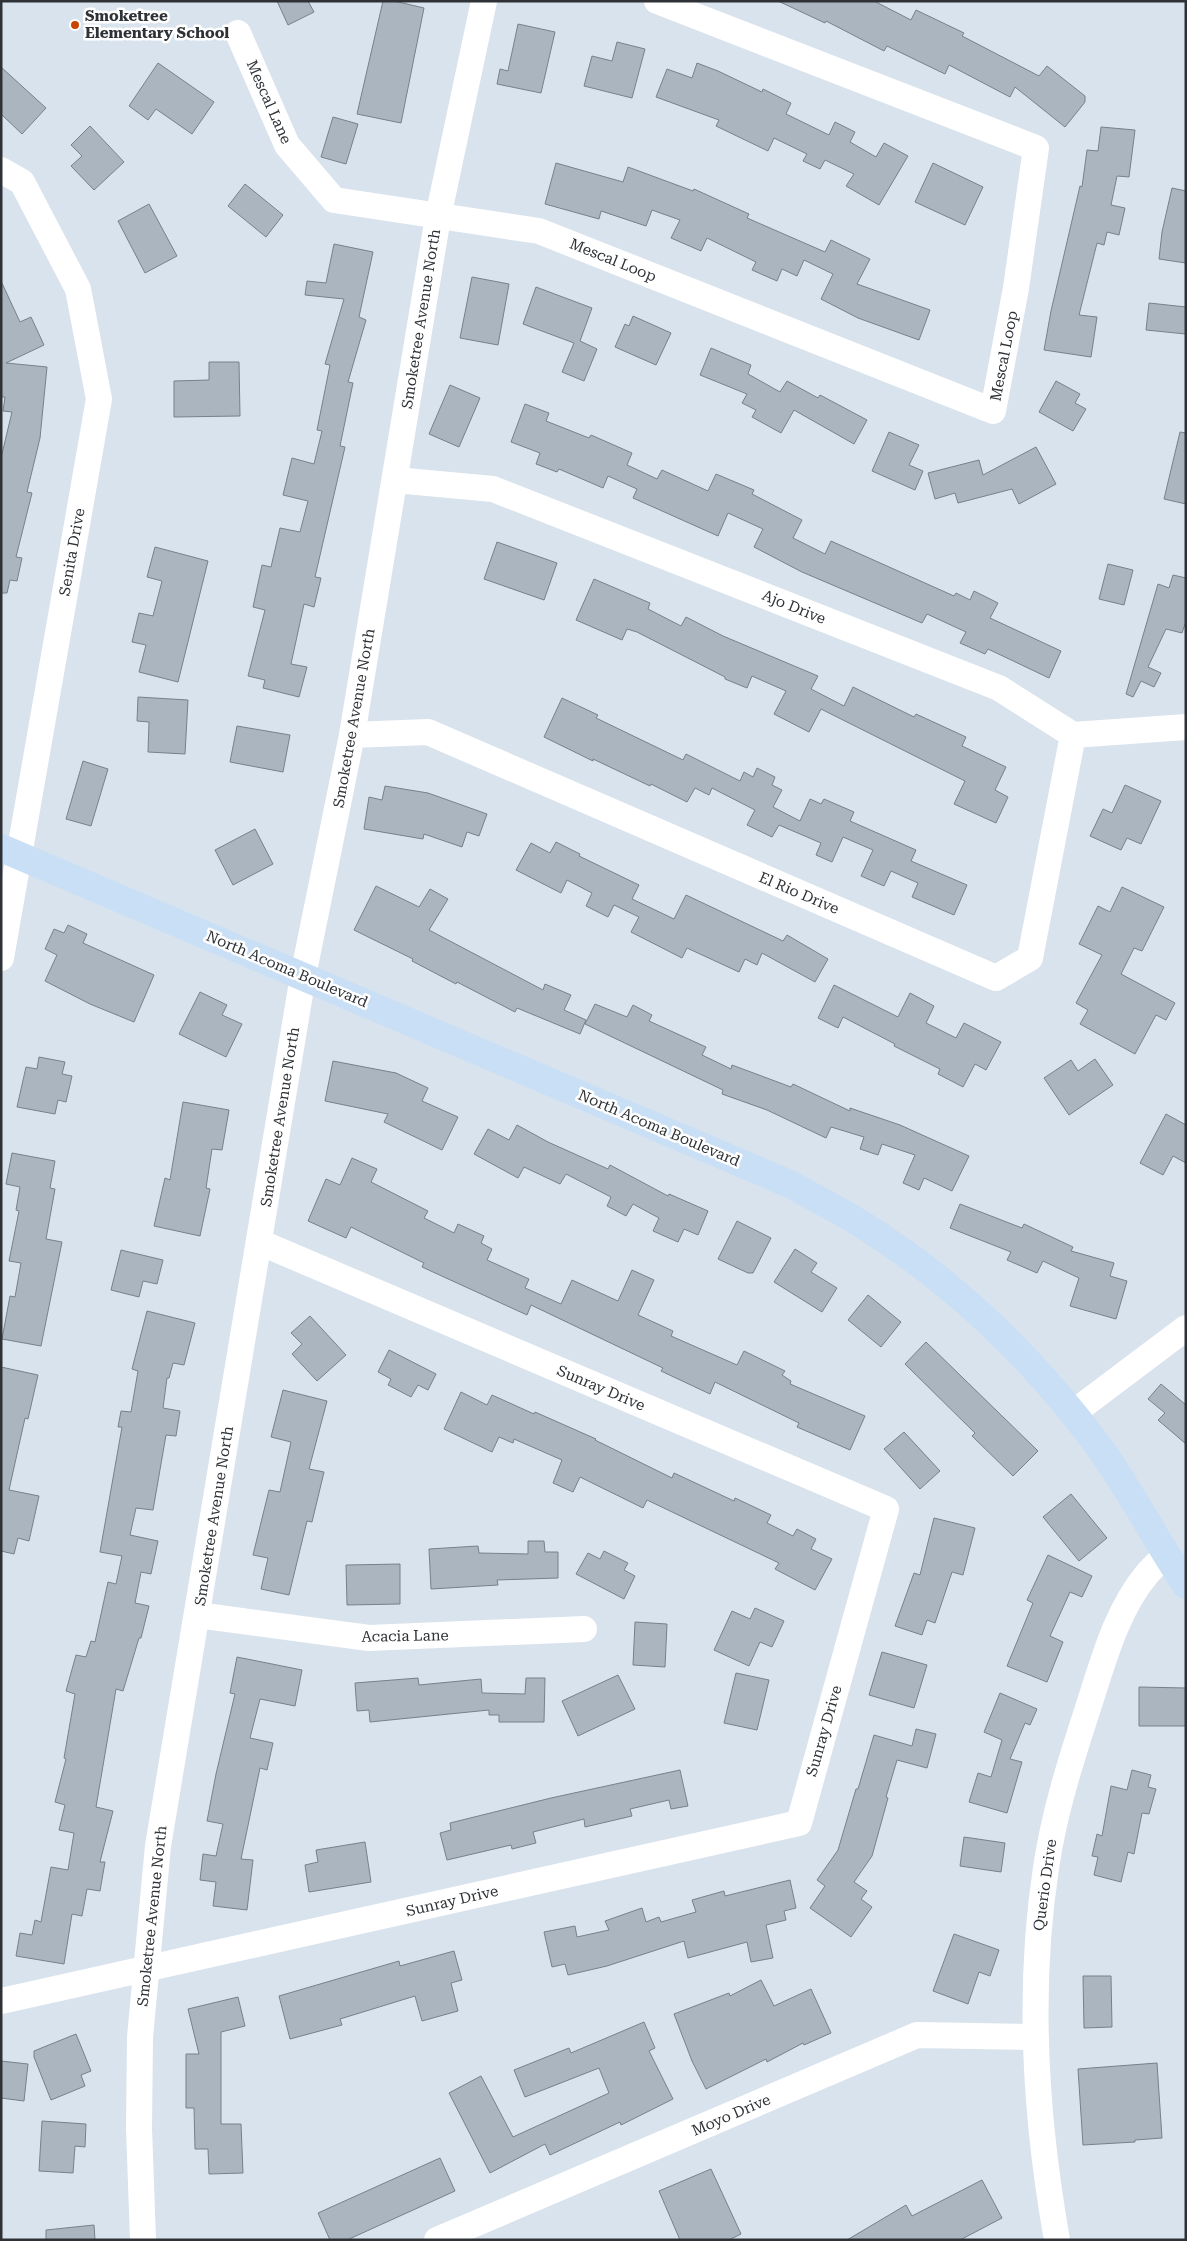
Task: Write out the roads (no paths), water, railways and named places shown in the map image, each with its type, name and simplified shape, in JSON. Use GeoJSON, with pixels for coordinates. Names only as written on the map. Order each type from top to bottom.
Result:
{"type":"FeatureCollection","features":[{"type":"Feature","properties":{"kind":"main road","name":"North Acoma Boulevard"},"geometry":{"type":"LineString","coordinates":[[10,851],[792,1185],[850,1218],[924,1268],[982,1315],[1029,1360],[1073,1413],[1124,1483],[1166,1555],[1186,1585]]}},
{"type":"Feature","properties":{"kind":"street","name":"Smoketree Avenue North"},"geometry":{"type":"LineString","coordinates":[[143,2240],[139,2101],[140,2037],[158,1846],[303,976],[352,735],[438,217],[484,1]]}},
{"type":"Feature","properties":{"kind":"street","name":"Mescal Loop"},"geometry":{"type":"LineString","coordinates":[[438,217],[539,231],[993,411],[1016,288],[1036,148],[657,1]]}},
{"type":"Feature","properties":{"kind":"street","name":"Mescal Lane"},"geometry":{"type":"LineString","coordinates":[[238,34],[286,145],[334,200],[438,217]]}},
{"type":"Feature","properties":{"kind":"street","name":"Senita Drive"},"geometry":{"type":"LineString","coordinates":[[1,170],[22,182],[78,289],[99,399],[10,851],[1,958]]}},
{"type":"Feature","properties":{"kind":"street","name":"Ajo Drive"},"geometry":{"type":"LineString","coordinates":[[395,480],[493,489],[999,688],[1073,736]]}},
{"type":"Feature","properties":{"kind":"street"},"geometry":{"type":"LineString","coordinates":[[1073,736],[1186,727]]}},
{"type":"Feature","properties":{"kind":"street","name":"El Rio Drive"},"geometry":{"type":"LineString","coordinates":[[352,735],[428,732],[996,978],[1030,958],[1073,736]]}},
{"type":"Feature","properties":{"kind":"street","name":"Sunray Drive"},"geometry":{"type":"LineString","coordinates":[[1,2001],[145,1971],[798,1823],[886,1509],[259,1242]]}},
{"type":"Feature","properties":{"kind":"street"},"geometry":{"type":"LineString","coordinates":[[1073,1413],[1186,1328]]}},
{"type":"Feature","properties":{"kind":"street","name":"Querio Drive"},"geometry":{"type":"LineString","coordinates":[[1057,2240],[1046,2176],[1034,2037],[1038,1929],[1046,1867],[1064,1782],[1106,1652],[1126,1606],[1147,1574],[1166,1555]]}},
{"type":"Feature","properties":{"kind":"street","name":"Acacia Lane"},"geometry":{"type":"LineString","coordinates":[[198,1615],[370,1638],[584,1629]]}},
{"type":"Feature","properties":{"kind":"street","name":"Moyo Drive"},"geometry":{"type":"LineString","coordinates":[[446,2238],[917,2035],[1034,2037]]}},
{"type":"Feature","properties":{"kind":"place","name":"Smoketree Elementary School"},"geometry":{"type":"Point","coordinates":[75,25]}}]}
